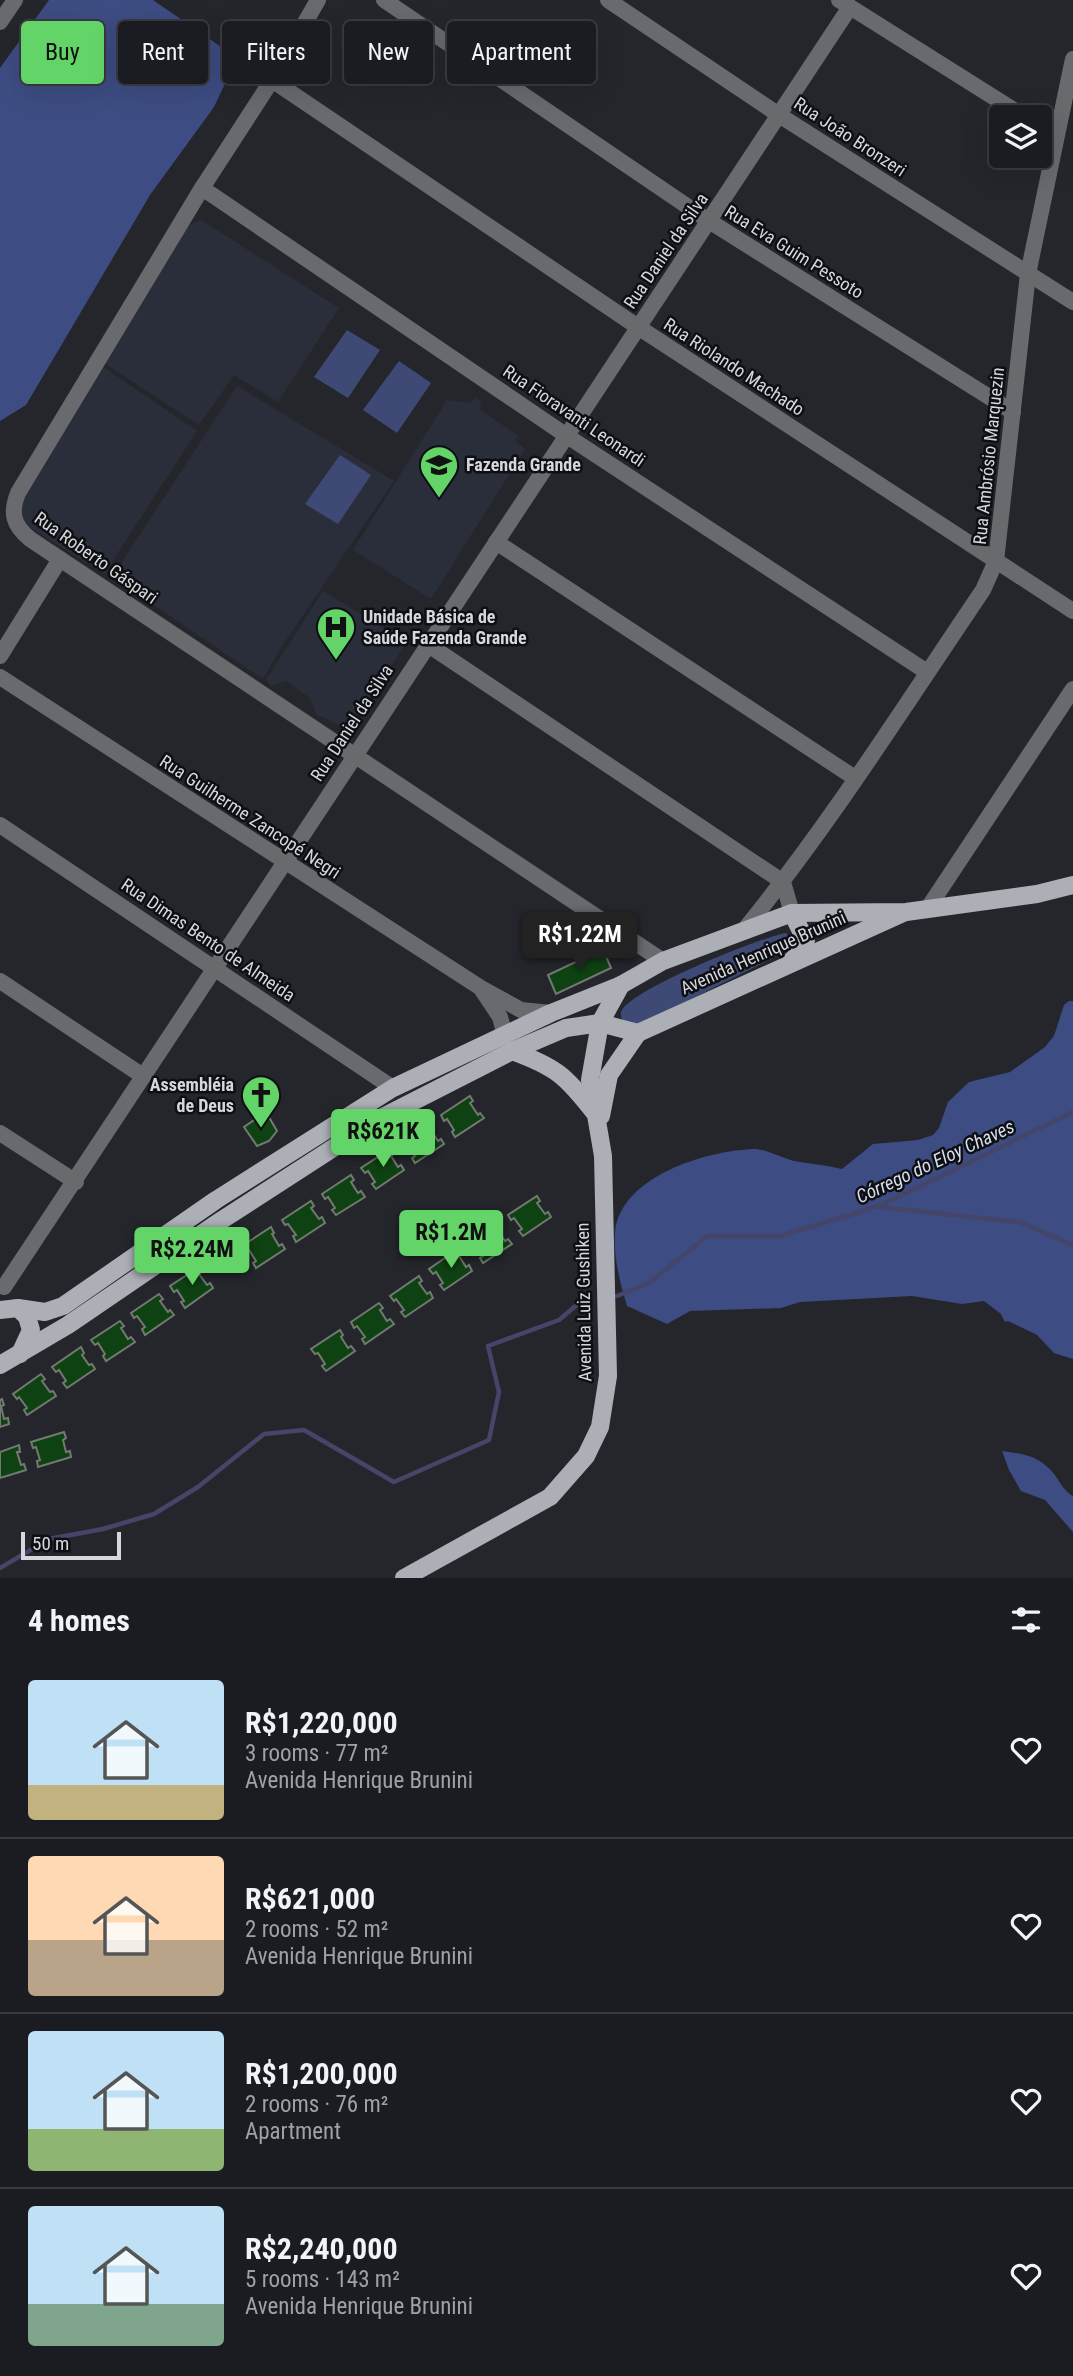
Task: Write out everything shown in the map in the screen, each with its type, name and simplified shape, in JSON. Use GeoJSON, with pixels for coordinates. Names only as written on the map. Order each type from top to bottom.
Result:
{"type":"FeatureCollection","features":[{"type":"Feature","properties":{"kind":"main road","name":"Avenida Henrique Brunini"},"geometry":{"type":"LineString","coordinates":[[0,1365],[68,1325],[222,1220],[375,1121],[509,1043],[551,1013],[621,985],[663,961],[793,913],[906,912],[1037,894],[1073,886]]}},
{"type":"Feature","properties":{"kind":"main road","name":"Avenida Henrique Brunini"},"geometry":{"type":"LineString","coordinates":[[638,1033],[906,912]]}},
{"type":"Feature","properties":{"kind":"main road"},"geometry":{"type":"LineString","coordinates":[[780,970],[806,945],[804,934],[793,913]]}},
{"type":"Feature","properties":{"kind":"main road"},"geometry":{"type":"LineString","coordinates":[[621,985],[600,1023],[638,1033]]}},
{"type":"Feature","properties":{"kind":"main road","name":"Avenida Henrique Brunini"},"geometry":{"type":"LineString","coordinates":[[9,1309],[45,1312],[62,1306],[216,1200],[393,1088],[509,1043],[566,1028],[600,1023]]}},
{"type":"Feature","properties":{"kind":"main road","name":"Avenida Luiz Gushiken"},"geometry":{"type":"LineString","coordinates":[[404,1578],[550,1496],[586,1457],[600,1427],[608,1377],[603,1156],[590,1080],[600,1023]]}},
{"type":"Feature","properties":{"kind":"main road","name":"Avenida Luiz Gushiken"},"geometry":{"type":"LineString","coordinates":[[600,1133],[609,1075],[638,1033]]}},
{"type":"Feature","properties":{"kind":"main road"},"geometry":{"type":"LineString","coordinates":[[509,1043],[567,1078],[596,1113]]}},
{"type":"Feature","properties":{"kind":"main road"},"geometry":{"type":"LineString","coordinates":[[9,1309],[27,1317],[31,1330],[20,1354]]}},
{"type":"Feature","properties":{"kind":"street"},"geometry":{"type":"LineString","coordinates":[[0,22],[15,0]]}},
{"type":"Feature","properties":{"kind":"street","name":"Rua Roberto Gáspari"},"geometry":{"type":"LineString","coordinates":[[306,21],[318,0]]}},
{"type":"Feature","properties":{"kind":"street","name":"Rua Eva Guim Pessoto"},"geometry":{"type":"LineString","coordinates":[[384,0],[709,221],[1013,412]]}},
{"type":"Feature","properties":{"kind":"street","name":"Rua João Bronzeri"},"geometry":{"type":"LineString","coordinates":[[608,0],[779,115],[1073,302]]}},
{"type":"Feature","properties":{"kind":"street"},"geometry":{"type":"LineString","coordinates":[[845,4],[1006,105]]}},
{"type":"Feature","properties":{"kind":"street","name":"Rua Daniel da Silva"},"geometry":{"type":"LineString","coordinates":[[2,1286],[76,1182],[354,755],[779,115],[845,4]]}},
{"type":"Feature","properties":{"kind":"street","name":"Rua Ambrósio Marquezin"},"geometry":{"type":"LineString","coordinates":[[744,930],[783,882],[984,590],[996,561],[1028,274],[1073,59]]}},
{"type":"Feature","properties":{"kind":"street","name":"Rua Roberto Gáspari"},"geometry":{"type":"LineString","coordinates":[[269,84],[202,188],[18,493],[13,507],[14,519],[19,530],[60,558],[663,961]]}},
{"type":"Feature","properties":{"kind":"street","name":"Rua Riolando Machado"},"geometry":{"type":"LineString","coordinates":[[278,84],[638,327],[1073,611]]}},
{"type":"Feature","properties":{"kind":"street"},"geometry":{"type":"LineString","coordinates":[[1052,134],[1056,137]]}},
{"type":"Feature","properties":{"kind":"street","name":"Rua Fioravanti Leonardi"},"geometry":{"type":"LineString","coordinates":[[202,188],[567,436],[927,672]]}},
{"type":"Feature","properties":{"kind":"street"},"geometry":{"type":"LineString","coordinates":[[496,542],[855,778]]}},
{"type":"Feature","properties":{"kind":"street"},"geometry":{"type":"LineString","coordinates":[[0,656],[60,558]]}},
{"type":"Feature","properties":{"kind":"street"},"geometry":{"type":"LineString","coordinates":[[427,645],[783,882],[793,913]]}},
{"type":"Feature","properties":{"kind":"street","name":"Rua Guilherme Zancopé Negri"},"geometry":{"type":"LineString","coordinates":[[0,677],[481,988],[521,1010],[551,1013]]}},
{"type":"Feature","properties":{"kind":"street"},"geometry":{"type":"LineString","coordinates":[[928,908],[1073,689]]}},
{"type":"Feature","properties":{"kind":"street","name":"Rua Dimas Bento de Almeida"},"geometry":{"type":"LineString","coordinates":[[0,825],[393,1088]]}},
{"type":"Feature","properties":{"kind":"street"},"geometry":{"type":"LineString","coordinates":[[0,981],[143,1076]]}},
{"type":"Feature","properties":{"kind":"street","name":"Rua Guilherme Zancopé Negri"},"geometry":{"type":"LineString","coordinates":[[481,988],[500,1017],[509,1043]]}},
{"type":"Feature","properties":{"kind":"street"},"geometry":{"type":"LineString","coordinates":[[0,1133],[76,1182]]}},
{"type":"Feature","properties":{"kind":"street"},"geometry":{"type":"LineString","coordinates":[[2,1286],[9,1309]]}},
{"type":"Feature","properties":{"kind":"shaded area"},"geometry":{"type":"Polygon","coordinates":[[[49,0],[153,0],[183,21],[118,21],[118,84],[208,84],[208,38],[222,48],[222,84],[225,84],[214,107],[150,195],[26,405],[0,421],[0,68],[21,39],[21,84],[104,84],[104,21],[34,21],[49,0]]]}},
{"type":"Feature","properties":{"kind":"shaded area"},"geometry":{"type":"Polygon","coordinates":[[[201,220],[339,308],[278,402],[234,375],[199,425],[104,363],[188,226],[201,220]]]}},
{"type":"Feature","properties":{"kind":"shaded area"},"geometry":{"type":"Polygon","coordinates":[[[347,330],[380,350],[348,398],[314,377],[347,330]]]}},
{"type":"Feature","properties":{"kind":"shaded area"},"geometry":{"type":"Polygon","coordinates":[[[399,361],[431,383],[397,433],[363,410],[399,361]]]}},
{"type":"Feature","properties":{"kind":"shaded area"},"geometry":{"type":"Polygon","coordinates":[[[99,364],[197,431],[104,574],[29,527],[16,515],[18,504],[99,364]]]}},
{"type":"Feature","properties":{"kind":"shaded area"},"geometry":{"type":"Polygon","coordinates":[[[237,386],[394,481],[282,646],[263,679],[112,577],[237,386]]]}},
{"type":"Feature","properties":{"kind":"shaded area","name":"Fazenda Grande"},"geometry":{"type":"Polygon","coordinates":[[[476,398],[482,402],[479,409],[519,436],[515,440],[525,449],[431,599],[353,550],[447,400],[469,403],[476,398]]]}},
{"type":"Feature","properties":{"kind":"shaded area"},"geometry":{"type":"Polygon","coordinates":[[[340,455],[371,475],[338,524],[305,504],[340,455]]]}},
{"type":"Feature","properties":{"kind":"shaded area","name":"Unidade Básica de Saúde Fazenda Grande"},"geometry":{"type":"Polygon","coordinates":[[[323,591],[407,642],[355,720],[345,728],[316,714],[310,698],[286,681],[271,686],[266,680],[323,591]]]}},
{"type":"Feature","properties":{"kind":"shaded area"},"geometry":{"type":"Polygon","coordinates":[[[786,933],[797,946],[641,1024],[627,1026],[622,1020],[621,1012],[646,991],[724,954],[786,933]]]}},
{"type":"Feature","properties":{"kind":"shaded area"},"geometry":{"type":"Polygon","coordinates":[[[1073,1001],[1073,1359],[1054,1353],[1037,1335],[1005,1322],[1001,1314],[984,1301],[962,1304],[912,1296],[800,1302],[781,1308],[690,1311],[667,1324],[627,1306],[616,1260],[615,1232],[621,1212],[632,1196],[649,1182],[690,1161],[753,1149],[794,1161],[842,1169],[873,1144],[918,1140],[933,1135],[939,1128],[948,1102],[969,1082],[1010,1072],[1045,1047],[1054,1036],[1064,1005],[1073,1001]]]}},
{"type":"Feature","properties":{"kind":"shaded area"},"geometry":{"type":"Polygon","coordinates":[[[1002,1451],[1024,1455],[1049,1468],[1073,1496],[1073,1532],[1045,1500],[1021,1491],[1002,1451]]]}},
{"type":"Feature","properties":{"kind":"building"},"geometry":{"type":"Polygon","coordinates":[[[603,949],[611,968],[556,994],[548,975],[603,949]]]}},
{"type":"Feature","properties":{"kind":"building"},"geometry":{"type":"Polygon","coordinates":[[[470,1096],[473,1101],[470,1103],[478,1115],[480,1113],[484,1118],[455,1137],[447,1119],[444,1121],[441,1115],[470,1096]]]}},
{"type":"Feature","properties":{"kind":"building","name":"Assembléia de Deus"},"geometry":{"type":"Polygon","coordinates":[[[266,1112],[277,1131],[269,1141],[257,1146],[244,1127],[266,1112]]]}},
{"type":"Feature","properties":{"kind":"building"},"geometry":{"type":"Polygon","coordinates":[[[430,1122],[433,1128],[431,1130],[438,1141],[441,1139],[444,1144],[415,1163],[412,1158],[415,1156],[401,1141],[430,1122]]]}},
{"type":"Feature","properties":{"kind":"building"},"geometry":{"type":"Polygon","coordinates":[[[390,1149],[398,1167],[401,1165],[404,1170],[376,1189],[368,1171],[365,1173],[361,1168],[390,1149]]]}},
{"type":"Feature","properties":{"kind":"building"},"geometry":{"type":"Polygon","coordinates":[[[351,1175],[354,1180],[351,1182],[358,1193],[361,1191],[365,1197],[336,1215],[328,1197],[325,1199],[322,1194],[351,1175]]]}},
{"type":"Feature","properties":{"kind":"building"},"geometry":{"type":"Polygon","coordinates":[[[537,1196],[540,1201],[537,1203],[545,1214],[548,1212],[551,1217],[523,1236],[519,1231],[522,1229],[514,1218],[511,1220],[508,1215],[537,1196]]]}},
{"type":"Feature","properties":{"kind":"building"},"geometry":{"type":"Polygon","coordinates":[[[311,1201],[314,1206],[311,1208],[325,1223],[296,1242],[293,1236],[296,1235],[282,1220],[311,1201]]]}},
{"type":"Feature","properties":{"kind":"building"},"geometry":{"type":"Polygon","coordinates":[[[497,1222],[501,1228],[498,1230],[505,1241],[508,1239],[512,1244],[483,1263],[480,1258],[483,1256],[475,1245],[472,1247],[469,1242],[497,1222]]]}},
{"type":"Feature","properties":{"kind":"building"},"geometry":{"type":"Polygon","coordinates":[[[271,1227],[279,1246],[282,1244],[285,1249],[256,1268],[253,1263],[256,1261],[249,1250],[245,1252],[242,1246],[271,1227]]]}},
{"type":"Feature","properties":{"kind":"building"},"geometry":{"type":"Polygon","coordinates":[[[458,1249],[466,1267],[469,1265],[472,1271],[444,1290],[436,1272],[433,1274],[429,1269],[458,1249]]]}},
{"type":"Feature","properties":{"kind":"building"},"geometry":{"type":"Polygon","coordinates":[[[199,1267],[202,1272],[199,1274],[207,1285],[210,1283],[213,1288],[185,1308],[177,1290],[174,1292],[170,1286],[199,1267]]]}},
{"type":"Feature","properties":{"kind":"building"},"geometry":{"type":"Polygon","coordinates":[[[419,1276],[422,1281],[419,1283],[433,1298],[405,1317],[401,1312],[404,1310],[396,1299],[394,1301],[390,1296],[419,1276]]]}},
{"type":"Feature","properties":{"kind":"building"},"geometry":{"type":"Polygon","coordinates":[[[159,1294],[163,1299],[160,1301],[168,1312],[170,1310],[174,1315],[145,1335],[142,1329],[145,1327],[137,1316],[134,1318],[131,1313],[159,1294]]]}},
{"type":"Feature","properties":{"kind":"building"},"geometry":{"type":"Polygon","coordinates":[[[379,1303],[387,1321],[390,1319],[394,1324],[365,1344],[362,1339],[365,1337],[351,1322],[379,1303]]]}},
{"type":"Feature","properties":{"kind":"building"},"geometry":{"type":"Polygon","coordinates":[[[120,1321],[128,1339],[131,1337],[135,1342],[106,1361],[98,1343],[95,1345],[91,1340],[120,1321]]]}},
{"type":"Feature","properties":{"kind":"building"},"geometry":{"type":"Polygon","coordinates":[[[340,1330],[348,1348],[351,1346],[355,1351],[326,1371],[318,1353],[315,1354],[311,1349],[340,1330]]]}},
{"type":"Feature","properties":{"kind":"building"},"geometry":{"type":"Polygon","coordinates":[[[81,1347],[84,1353],[82,1355],[95,1369],[67,1388],[59,1370],[56,1372],[52,1367],[81,1347]]]}},
{"type":"Feature","properties":{"kind":"building"},"geometry":{"type":"Polygon","coordinates":[[[41,1374],[45,1379],[42,1381],[56,1396],[27,1415],[24,1410],[27,1408],[19,1397],[17,1399],[13,1394],[41,1374]]]}},
{"type":"Feature","properties":{"kind":"building"},"geometry":{"type":"Polygon","coordinates":[[[2,1399],[4,1419],[8,1418],[9,1424],[0,1427],[0,1400],[2,1399]]]}},
{"type":"Feature","properties":{"kind":"building"},"geometry":{"type":"Polygon","coordinates":[[[64,1432],[66,1452],[70,1451],[71,1457],[38,1467],[37,1461],[40,1460],[36,1447],[33,1448],[31,1442],[64,1432]]]}},
{"type":"Feature","properties":{"kind":"building"},"geometry":{"type":"Polygon","coordinates":[[[19,1445],[20,1452],[17,1452],[21,1465],[24,1464],[26,1470],[0,1478],[0,1452],[19,1445]]]}},
{"type":"Feature","properties":{"kind":"waterway","name":"Córrego do Eloy Chaves"},"geometry":{"type":"LineString","coordinates":[[617,1296],[649,1283],[707,1236],[780,1236],[879,1206],[1073,1112]]}},
{"type":"Feature","properties":{"kind":"waterway"},"geometry":{"type":"LineString","coordinates":[[880,1207],[1019,1222],[1073,1245]]}},
{"type":"Feature","properties":{"kind":"waterway"},"geometry":{"type":"LineString","coordinates":[[0,1568],[49,1539],[103,1529],[154,1514],[198,1487],[264,1434],[304,1430],[394,1482],[489,1440],[499,1392],[488,1346],[559,1320],[579,1303]]}},
{"type":"Feature","properties":{"kind":"place","name":"Fazenda Grande"},"geometry":{"type":"Point","coordinates":[439,499]}},
{"type":"Feature","properties":{"kind":"place","name":"Unidade Básica de Saúde Fazenda Grande"},"geometry":{"type":"Point","coordinates":[336,661]}},
{"type":"Feature","properties":{"kind":"place","name":"Assembléia de Deus"},"geometry":{"type":"Point","coordinates":[261,1129]}}]}
